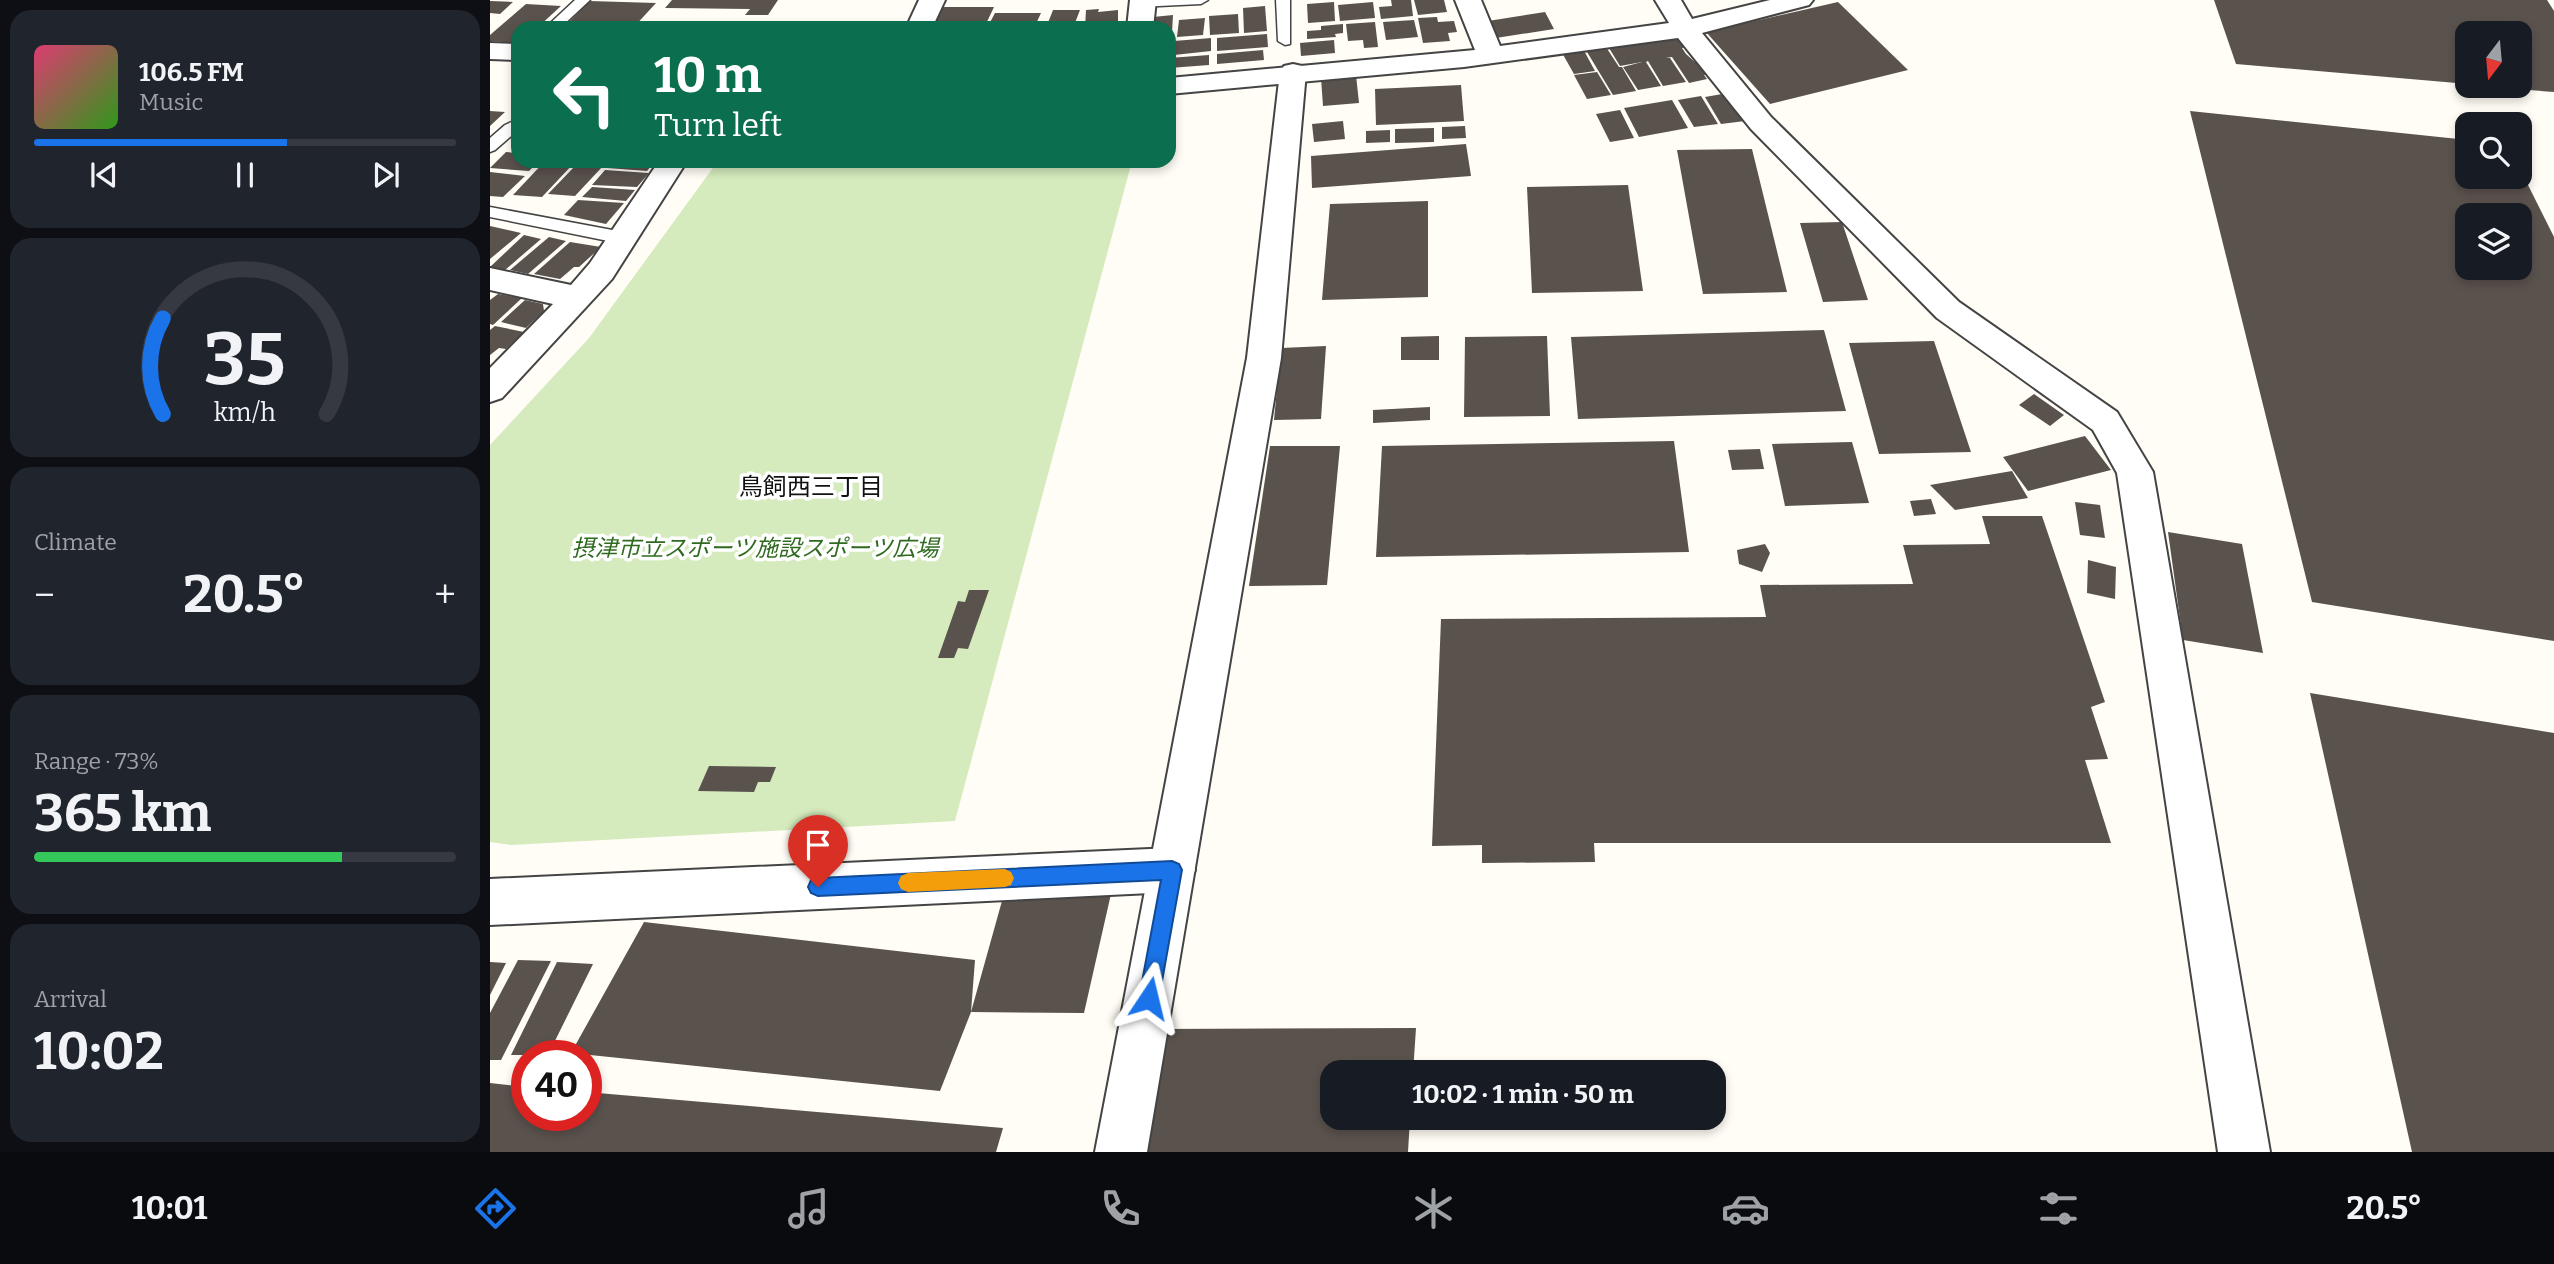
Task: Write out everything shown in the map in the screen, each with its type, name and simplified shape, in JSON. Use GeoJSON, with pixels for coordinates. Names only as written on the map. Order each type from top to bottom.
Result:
{"type":"FeatureCollection","features":[{"type":"Feature","properties":{"kind":"street"},"geometry":{"type":"LineString","coordinates":[[922,21],[932,0]]}},
{"type":"Feature","properties":{"kind":"street"},"geometry":{"type":"LineString","coordinates":[[1468,0],[1490,53]]}},
{"type":"Feature","properties":{"kind":"street"},"geometry":{"type":"LineString","coordinates":[[1176,84],[1289,56],[1464,59],[1677,14],[1800,0]]}},
{"type":"Feature","properties":{"kind":"street"},"geometry":{"type":"LineString","coordinates":[[1677,14],[1761,123],[1948,310],[2105,421],[2135,472],[2244,1152]]}},
{"type":"Feature","properties":{"kind":"street"},"geometry":{"type":"LineString","coordinates":[[490,51],[511,52]]}},
{"type":"Feature","properties":{"kind":"street"},"geometry":{"type":"LineString","coordinates":[[1121,1152],[1264,358],[1289,56]]}},
{"type":"Feature","properties":{"kind":"street"},"geometry":{"type":"LineString","coordinates":[[494,380],[578,298],[601,271],[668,168]]}},
{"type":"Feature","properties":{"kind":"street"},"geometry":{"type":"LineString","coordinates":[[490,279],[578,298]]}},
{"type":"Feature","properties":{"kind":"street"},"geometry":{"type":"LineString","coordinates":[[490,902],[1172,870]]}},
{"type":"Feature","properties":{"kind":"lane"},"geometry":{"type":"LineString","coordinates":[[560,21],[583,0]]}},
{"type":"Feature","properties":{"kind":"lane"},"geometry":{"type":"LineString","coordinates":[[1142,11],[1201,0]]}},
{"type":"Feature","properties":{"kind":"lane"},"geometry":{"type":"LineString","coordinates":[[1283,0],[1289,56]]}},
{"type":"Feature","properties":{"kind":"lane"},"geometry":{"type":"LineString","coordinates":[[490,147],[511,128]]}},
{"type":"Feature","properties":{"kind":"lane"},"geometry":{"type":"LineString","coordinates":[[490,212],[623,237]]}},
{"type":"Feature","properties":{"kind":"green space","name":"摂津市立スポーツ施設スポーツ広場"},"geometry":{"type":"Polygon","coordinates":[[[713,168],[1130,168],[955,821],[511,845],[490,842],[490,445],[589,338],[713,168]]]}},
{"type":"Feature","properties":{"kind":"building"},"geometry":{"type":"Polygon","coordinates":[[[672,0],[778,0],[768,15],[745,15],[750,9],[665,8],[672,0]]]}},
{"type":"Feature","properties":{"kind":"building"},"geometry":{"type":"Polygon","coordinates":[[[1391,0],[1411,0],[1413,16],[1381,19],[1379,7],[1392,6],[1391,0]]]}},
{"type":"Feature","properties":{"kind":"building"},"geometry":{"type":"Polygon","coordinates":[[[1414,0],[1444,0],[1447,12],[1418,15],[1414,0]]]}},
{"type":"Feature","properties":{"kind":"building"},"geometry":{"type":"Polygon","coordinates":[[[2214,0],[2547,0],[2554,11],[2554,92],[2532,90],[2532,21],[2455,21],[2455,83],[2236,64],[2214,0]]]}},
{"type":"Feature","properties":{"kind":"building"},"geometry":{"type":"Polygon","coordinates":[[[490,1],[513,2],[500,14],[490,13],[490,1]]]}},
{"type":"Feature","properties":{"kind":"building"},"geometry":{"type":"Polygon","coordinates":[[[589,1],[656,3],[639,21],[570,21],[589,1]]]}},
{"type":"Feature","properties":{"kind":"building"},"geometry":{"type":"Polygon","coordinates":[[[1334,2],[1335,21],[1308,23],[1307,4],[1334,2]]]}},
{"type":"Feature","properties":{"kind":"building"},"geometry":{"type":"Polygon","coordinates":[[[1373,2],[1375,18],[1340,21],[1338,5],[1373,2]]]}},
{"type":"Feature","properties":{"kind":"building"},"geometry":{"type":"Polygon","coordinates":[[[1838,2],[1908,70],[1770,104],[1706,32],[1838,2]]]}},
{"type":"Feature","properties":{"kind":"building"},"geometry":{"type":"Polygon","coordinates":[[[526,4],[561,6],[545,21],[511,21],[511,42],[490,41],[490,35],[526,4]]]}},
{"type":"Feature","properties":{"kind":"building"},"geometry":{"type":"Polygon","coordinates":[[[1265,6],[1267,31],[1244,33],[1243,8],[1265,6]]]}},
{"type":"Feature","properties":{"kind":"building"},"geometry":{"type":"Polygon","coordinates":[[[934,7],[994,7],[987,21],[927,21],[934,7]]]}},
{"type":"Feature","properties":{"kind":"building"},"geometry":{"type":"Polygon","coordinates":[[[1053,10],[1080,10],[1076,21],[1049,21],[1053,10]]]}},
{"type":"Feature","properties":{"kind":"building"},"geometry":{"type":"Polygon","coordinates":[[[1086,10],[1118,10],[1118,21],[1085,21],[1086,10]]]}},
{"type":"Feature","properties":{"kind":"building"},"geometry":{"type":"Polygon","coordinates":[[[1545,12],[1554,29],[1496,38],[1488,21],[1545,12]]]}},
{"type":"Feature","properties":{"kind":"building"},"geometry":{"type":"Polygon","coordinates":[[[995,13],[1041,13],[1037,21],[991,21],[995,13]]]}},
{"type":"Feature","properties":{"kind":"building"},"geometry":{"type":"Polygon","coordinates":[[[1238,14],[1239,33],[1210,35],[1209,16],[1238,14]]]}},
{"type":"Feature","properties":{"kind":"building"},"geometry":{"type":"Polygon","coordinates":[[[1173,15],[1173,21],[1153,21],[1153,17],[1173,15]]]}},
{"type":"Feature","properties":{"kind":"building"},"geometry":{"type":"Polygon","coordinates":[[[1437,17],[1438,22],[1454,21],[1457,32],[1448,33],[1450,41],[1423,43],[1418,18],[1437,17]]]}},
{"type":"Feature","properties":{"kind":"building"},"geometry":{"type":"Polygon","coordinates":[[[1205,18],[1203,35],[1177,37],[1179,20],[1205,18]]]}},
{"type":"Feature","properties":{"kind":"building"},"geometry":{"type":"Polygon","coordinates":[[[1414,20],[1418,37],[1386,40],[1383,22],[1414,20]]]}},
{"type":"Feature","properties":{"kind":"building"},"geometry":{"type":"Polygon","coordinates":[[[1375,22],[1378,47],[1364,48],[1363,40],[1348,41],[1346,24],[1375,22]]]}},
{"type":"Feature","properties":{"kind":"building"},"geometry":{"type":"Polygon","coordinates":[[[1343,24],[1343,33],[1335,34],[1336,37],[1307,39],[1307,31],[1321,30],[1321,26],[1343,24]]]}},
{"type":"Feature","properties":{"kind":"building"},"geometry":{"type":"Polygon","coordinates":[[[1267,34],[1268,47],[1217,51],[1217,38],[1267,34]]]}},
{"type":"Feature","properties":{"kind":"building"},"geometry":{"type":"Polygon","coordinates":[[[1679,36],[1687,47],[1682,48],[1686,54],[1695,62],[1700,61],[1709,74],[1704,75],[1707,79],[1689,83],[1672,57],[1666,58],[1670,58],[1686,82],[1663,86],[1648,61],[1646,62],[1661,86],[1638,90],[1623,67],[1642,62],[1620,66],[1606,43],[1679,36]]]}},
{"type":"Feature","properties":{"kind":"building"},"geometry":{"type":"Polygon","coordinates":[[[1211,38],[1211,51],[1176,55],[1176,41],[1211,38]]]}},
{"type":"Feature","properties":{"kind":"building"},"geometry":{"type":"Polygon","coordinates":[[[1334,40],[1335,53],[1301,56],[1300,43],[1334,40]]]}},
{"type":"Feature","properties":{"kind":"building"},"geometry":{"type":"Polygon","coordinates":[[[1604,44],[1636,91],[1613,95],[1584,47],[1604,44]]]}},
{"type":"Feature","properties":{"kind":"building"},"geometry":{"type":"Polygon","coordinates":[[[1582,47],[1595,71],[1574,74],[1561,51],[1582,47]]]}},
{"type":"Feature","properties":{"kind":"building"},"geometry":{"type":"Polygon","coordinates":[[[1263,50],[1264,60],[1217,64],[1217,54],[1263,50]]]}},
{"type":"Feature","properties":{"kind":"building"},"geometry":{"type":"Polygon","coordinates":[[[1209,55],[1209,65],[1176,67],[1176,57],[1209,55]]]}},
{"type":"Feature","properties":{"kind":"building"},"geometry":{"type":"Polygon","coordinates":[[[1597,72],[1611,95],[1587,99],[1574,75],[1597,72]]]}},
{"type":"Feature","properties":{"kind":"building"},"geometry":{"type":"Polygon","coordinates":[[[1356,75],[1359,103],[1323,106],[1321,78],[1356,75]]]}},
{"type":"Feature","properties":{"kind":"building"},"geometry":{"type":"Polygon","coordinates":[[[1461,85],[1464,121],[1376,125],[1375,89],[1461,85]]]}},
{"type":"Feature","properties":{"kind":"building"},"geometry":{"type":"Polygon","coordinates":[[[1728,93],[1745,121],[1721,124],[1705,97],[1728,93]]]}},
{"type":"Feature","properties":{"kind":"building"},"geometry":{"type":"Polygon","coordinates":[[[1701,96],[1718,124],[1694,127],[1678,100],[1701,96]]]}},
{"type":"Feature","properties":{"kind":"building"},"geometry":{"type":"Polygon","coordinates":[[[1672,100],[1688,128],[1639,137],[1624,108],[1672,100]]]}},
{"type":"Feature","properties":{"kind":"building"},"geometry":{"type":"Polygon","coordinates":[[[1620,110],[1634,138],[1610,142],[1596,114],[1620,110]]]}},
{"type":"Feature","properties":{"kind":"building"},"geometry":{"type":"Polygon","coordinates":[[[490,111],[505,112],[490,126],[490,111]]]}},
{"type":"Feature","properties":{"kind":"building"},"geometry":{"type":"Polygon","coordinates":[[[2190,111],[2455,139],[2455,189],[2530,189],[2554,237],[2554,641],[2312,602],[2190,111]]]}},
{"type":"Feature","properties":{"kind":"building"},"geometry":{"type":"Polygon","coordinates":[[[1343,121],[1345,139],[1314,142],[1312,124],[1343,121]]]}},
{"type":"Feature","properties":{"kind":"building"},"geometry":{"type":"Polygon","coordinates":[[[1465,126],[1466,138],[1442,139],[1442,127],[1465,126]]]}},
{"type":"Feature","properties":{"kind":"building"},"geometry":{"type":"Polygon","coordinates":[[[1434,128],[1434,142],[1395,143],[1395,129],[1434,128]]]}},
{"type":"Feature","properties":{"kind":"building"},"geometry":{"type":"Polygon","coordinates":[[[1390,130],[1390,142],[1366,143],[1366,131],[1390,130]]]}},
{"type":"Feature","properties":{"kind":"building"},"geometry":{"type":"Polygon","coordinates":[[[1466,144],[1471,176],[1312,188],[1311,156],[1466,144]]]}},
{"type":"Feature","properties":{"kind":"building"},"geometry":{"type":"Polygon","coordinates":[[[1752,149],[1787,292],[1703,294],[1677,150],[1752,149]]]}},
{"type":"Feature","properties":{"kind":"building"},"geometry":{"type":"Polygon","coordinates":[[[506,152],[511,152],[511,168],[532,168],[529,171],[490,168],[506,152]]]}},
{"type":"Feature","properties":{"kind":"building"},"geometry":{"type":"Polygon","coordinates":[[[538,168],[569,168],[542,197],[513,195],[538,168]]]}},
{"type":"Feature","properties":{"kind":"building"},"geometry":{"type":"Polygon","coordinates":[[[573,168],[601,168],[575,196],[548,194],[573,168]]]}},
{"type":"Feature","properties":{"kind":"building"},"geometry":{"type":"Polygon","coordinates":[[[607,168],[649,168],[647,171],[607,168]]]}},
{"type":"Feature","properties":{"kind":"building"},"geometry":{"type":"Polygon","coordinates":[[[605,170],[649,173],[637,187],[592,185],[605,170]]]}},
{"type":"Feature","properties":{"kind":"building"},"geometry":{"type":"Polygon","coordinates":[[[490,172],[525,176],[503,197],[490,196],[490,172]]]}},
{"type":"Feature","properties":{"kind":"building"},"geometry":{"type":"Polygon","coordinates":[[[1628,185],[1643,291],[1532,293],[1527,187],[1628,185]]]}},
{"type":"Feature","properties":{"kind":"building"},"geometry":{"type":"Polygon","coordinates":[[[592,187],[635,190],[626,201],[582,197],[592,187]]]}},
{"type":"Feature","properties":{"kind":"building"},"geometry":{"type":"Polygon","coordinates":[[[578,200],[624,203],[606,224],[564,215],[578,200]]]}},
{"type":"Feature","properties":{"kind":"building"},"geometry":{"type":"Polygon","coordinates":[[[1428,201],[1428,297],[1322,300],[1330,204],[1428,201]]]}},
{"type":"Feature","properties":{"kind":"building"},"geometry":{"type":"Polygon","coordinates":[[[1842,222],[1868,300],[1823,302],[1800,223],[1842,222]]]}},
{"type":"Feature","properties":{"kind":"building"},"geometry":{"type":"Polygon","coordinates":[[[490,226],[521,233],[490,259],[490,226]]]}},
{"type":"Feature","properties":{"kind":"building"},"geometry":{"type":"Polygon","coordinates":[[[524,235],[541,239],[505,270],[490,267],[524,235]]]}},
{"type":"Feature","properties":{"kind":"building"},"geometry":{"type":"Polygon","coordinates":[[[549,237],[566,241],[528,274],[510,270],[549,237]]]}},
{"type":"Feature","properties":{"kind":"building"},"geometry":{"type":"Polygon","coordinates":[[[570,242],[601,247],[579,267],[574,267],[560,279],[534,274],[570,242]]]}},
{"type":"Feature","properties":{"kind":"building"},"geometry":{"type":"Polygon","coordinates":[[[498,294],[522,298],[493,325],[490,324],[490,300],[498,294]]]}},
{"type":"Feature","properties":{"kind":"building"},"geometry":{"type":"Polygon","coordinates":[[[525,300],[543,304],[544,311],[526,328],[501,322],[525,300]]]}},
{"type":"Feature","properties":{"kind":"building"},"geometry":{"type":"Polygon","coordinates":[[[495,326],[524,332],[506,349],[499,348],[490,355],[490,330],[495,326]]]}},
{"type":"Feature","properties":{"kind":"building"},"geometry":{"type":"Polygon","coordinates":[[[1824,330],[1846,411],[1578,419],[1571,337],[1824,330]]]}},
{"type":"Feature","properties":{"kind":"building"},"geometry":{"type":"Polygon","coordinates":[[[1439,336],[1439,360],[1401,360],[1401,337],[1439,336]]]}},
{"type":"Feature","properties":{"kind":"building"},"geometry":{"type":"Polygon","coordinates":[[[1547,336],[1550,416],[1464,417],[1465,337],[1547,336]]]}},
{"type":"Feature","properties":{"kind":"building"},"geometry":{"type":"Polygon","coordinates":[[[1934,341],[1971,452],[1879,454],[1849,343],[1934,341]]]}},
{"type":"Feature","properties":{"kind":"building"},"geometry":{"type":"Polygon","coordinates":[[[1326,346],[1321,419],[1274,420],[1281,348],[1326,346]]]}},
{"type":"Feature","properties":{"kind":"building"},"geometry":{"type":"Polygon","coordinates":[[[2034,394],[2064,415],[2050,426],[2019,405],[2034,394]]]}},
{"type":"Feature","properties":{"kind":"building"},"geometry":{"type":"Polygon","coordinates":[[[1430,407],[1430,420],[1373,423],[1373,410],[1430,407]]]}},
{"type":"Feature","properties":{"kind":"building"},"geometry":{"type":"Polygon","coordinates":[[[2085,436],[2111,470],[2028,491],[2003,457],[2085,436]]]}},
{"type":"Feature","properties":{"kind":"building"},"geometry":{"type":"Polygon","coordinates":[[[1674,441],[1689,552],[1376,557],[1382,446],[1674,441]]]}},
{"type":"Feature","properties":{"kind":"building"},"geometry":{"type":"Polygon","coordinates":[[[1852,442],[1869,503],[1785,506],[1772,444],[1852,442]]]}},
{"type":"Feature","properties":{"kind":"building"},"geometry":{"type":"Polygon","coordinates":[[[1270,446],[1340,446],[1327,585],[1249,586],[1270,446]]]}},
{"type":"Feature","properties":{"kind":"building"},"geometry":{"type":"Polygon","coordinates":[[[1760,449],[1764,469],[1732,470],[1728,450],[1760,449]]]}},
{"type":"Feature","properties":{"kind":"building"},"geometry":{"type":"Polygon","coordinates":[[[2012,471],[2028,498],[1955,510],[1930,485],[2012,471]]]}},
{"type":"Feature","properties":{"kind":"building"},"geometry":{"type":"Polygon","coordinates":[[[1931,499],[1936,514],[1914,516],[1910,501],[1931,499]]]}},
{"type":"Feature","properties":{"kind":"building"},"geometry":{"type":"Polygon","coordinates":[[[2075,502],[2100,505],[2105,538],[2080,535],[2075,502]]]}},
{"type":"Feature","properties":{"kind":"building"},"geometry":{"type":"Polygon","coordinates":[[[1982,516],[2042,516],[2105,702],[2091,707],[2108,759],[2085,760],[2111,843],[1594,843],[1595,862],[1482,863],[1482,845],[1432,846],[1441,619],[1766,617],[1760,585],[1913,584],[1903,545],[1990,544],[1982,516]]]}},
{"type":"Feature","properties":{"kind":"building"},"geometry":{"type":"Polygon","coordinates":[[[2168,532],[2242,544],[2263,653],[2183,640],[2168,532]]]}},
{"type":"Feature","properties":{"kind":"building"},"geometry":{"type":"Polygon","coordinates":[[[1765,544],[1770,553],[1762,572],[1739,564],[1737,550],[1765,544]]]}},
{"type":"Feature","properties":{"kind":"building"},"geometry":{"type":"Polygon","coordinates":[[[2088,560],[2116,567],[2115,599],[2087,593],[2088,560]]]}},
{"type":"Feature","properties":{"kind":"building"},"geometry":{"type":"Polygon","coordinates":[[[969,590],[989,590],[968,649],[958,648],[954,658],[938,658],[958,601],[965,602],[969,590]]]}},
{"type":"Feature","properties":{"kind":"building"},"geometry":{"type":"Polygon","coordinates":[[[2310,693],[2554,733],[2554,1152],[2412,1152],[2310,693]]]}},
{"type":"Feature","properties":{"kind":"building"},"geometry":{"type":"Polygon","coordinates":[[[709,766],[776,767],[770,782],[758,782],[754,792],[698,791],[709,766]]]}},
{"type":"Feature","properties":{"kind":"building"},"geometry":{"type":"Polygon","coordinates":[[[1007,883],[1113,885],[1084,1013],[971,1012],[1007,883]]]}},
{"type":"Feature","properties":{"kind":"building"},"geometry":{"type":"Polygon","coordinates":[[[644,922],[975,960],[971,1012],[940,1091],[602,1056],[602,1040],[578,1040],[644,922]]]}},
{"type":"Feature","properties":{"kind":"building"},"geometry":{"type":"Polygon","coordinates":[[[518,960],[551,961],[501,1060],[490,1060],[490,1013],[518,960]]]}},
{"type":"Feature","properties":{"kind":"building"},"geometry":{"type":"Polygon","coordinates":[[[490,962],[506,963],[490,995],[490,962]]]}},
{"type":"Feature","properties":{"kind":"building"},"geometry":{"type":"Polygon","coordinates":[[[557,962],[593,964],[555,1040],[518,1040],[557,962]]]}},
{"type":"Feature","properties":{"kind":"building"},"geometry":{"type":"Polygon","coordinates":[[[1416,1028],[1414,1060],[1320,1060],[1320,1130],[1409,1130],[1408,1152],[1139,1152],[1161,1029],[1416,1028]]]}},
{"type":"Feature","properties":{"kind":"building"},"geometry":{"type":"Polygon","coordinates":[[[490,1083],[511,1085],[511,1131],[602,1131],[602,1093],[1003,1128],[996,1152],[490,1152],[490,1083]]]}},
{"type":"Feature","properties":{"kind":"slow traffic"},"geometry":{"type":"LineString","coordinates":[[908,883],[1005,878]]}},
{"type":"Feature","properties":{"kind":"district","name":"鳥飼西三丁目"},"geometry":{"type":"Point","coordinates":[811,487]}},
{"type":"Feature","properties":{"kind":"route"},"geometry":{"type":"LineString","coordinates":[[818,887],[1172,870],[1149,998]]}}]}
